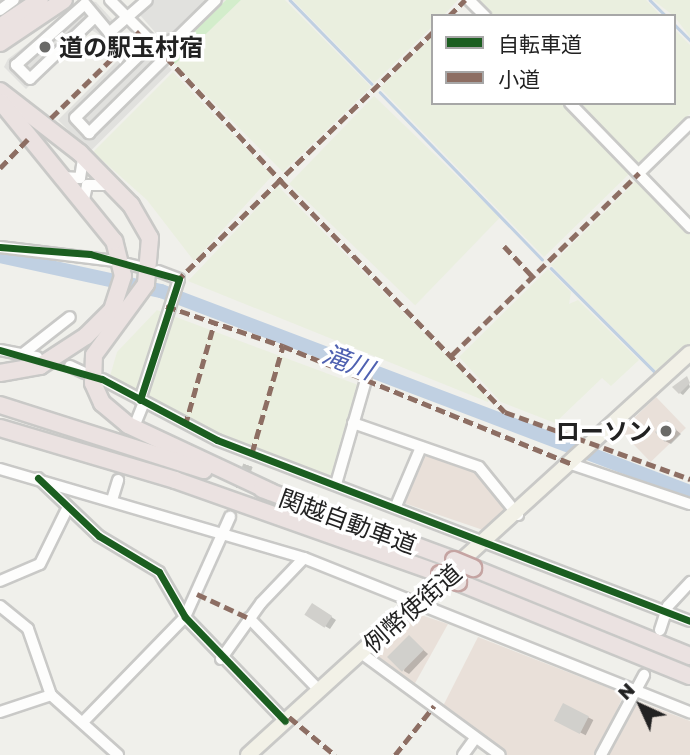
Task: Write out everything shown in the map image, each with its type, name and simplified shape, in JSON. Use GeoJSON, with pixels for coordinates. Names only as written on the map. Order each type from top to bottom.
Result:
{"type":"FeatureCollection","features":[{"type":"Feature","properties":{"kind":"highway"},"geometry":{"type":"LineString","coordinates":[[0,27],[40,0]]}},
{"type":"Feature","properties":{"kind":"highway"},"geometry":{"type":"LineString","coordinates":[[0,43],[64,0]]}},
{"type":"Feature","properties":{"kind":"highway"},"geometry":{"type":"LineString","coordinates":[[0,90],[80,153],[112,185],[146,226],[151,270],[127,298],[57,358],[0,373]]}},
{"type":"Feature","properties":{"kind":"highway"},"geometry":{"type":"LineString","coordinates":[[0,101],[38,144],[55,174],[114,241],[122,263],[127,298],[94,355],[93,383],[102,403],[128,425],[271,492]]}},
{"type":"Feature","properties":{"kind":"highway","name":"関越自動車道"},"geometry":{"type":"LineString","coordinates":[[0,405],[271,492],[454,560],[690,656]]}},
{"type":"Feature","properties":{"kind":"highway","name":"関越自動車道"},"geometry":{"type":"LineString","coordinates":[[0,428],[175,480],[440,574],[690,676]]}},
{"type":"Feature","properties":{"kind":"main road","name":"例幣使街道"},"geometry":{"type":"LineString","coordinates":[[248,755],[518,515],[689,358]]}},
{"type":"Feature","properties":{"kind":"street"},"geometry":{"type":"LineString","coordinates":[[0,10],[14,0]]}},
{"type":"Feature","properties":{"kind":"street"},"geometry":{"type":"LineString","coordinates":[[110,0],[154,45]]}},
{"type":"Feature","properties":{"kind":"street"},"geometry":{"type":"LineString","coordinates":[[94,18],[30,79],[16,65],[85,4],[109,33],[147,0]]}},
{"type":"Feature","properties":{"kind":"street"},"geometry":{"type":"LineString","coordinates":[[166,57],[89,133],[75,118],[154,45],[177,38],[216,0]]}},
{"type":"Feature","properties":{"kind":"street"},"geometry":{"type":"LineString","coordinates":[[469,0],[483,14]]}},
{"type":"Feature","properties":{"kind":"street"},"geometry":{"type":"LineString","coordinates":[[47,35],[61,49]]}},
{"type":"Feature","properties":{"kind":"street"},"geometry":{"type":"LineString","coordinates":[[572,105],[690,227]]}},
{"type":"Feature","properties":{"kind":"street"},"geometry":{"type":"LineString","coordinates":[[639,173],[690,123]]}},
{"type":"Feature","properties":{"kind":"street"},"geometry":{"type":"LineString","coordinates":[[55,174],[80,178],[86,168],[80,153]]}},
{"type":"Feature","properties":{"kind":"street"},"geometry":{"type":"LineString","coordinates":[[83,206],[88,185],[112,185]]}},
{"type":"Feature","properties":{"kind":"street"},"geometry":{"type":"LineString","coordinates":[[0,247],[122,263],[179,279],[167,302],[136,422]]}},
{"type":"Feature","properties":{"kind":"street"},"geometry":{"type":"LineString","coordinates":[[24,353],[70,317]]}},
{"type":"Feature","properties":{"kind":"street"},"geometry":{"type":"LineString","coordinates":[[0,350],[37,357]]}},
{"type":"Feature","properties":{"kind":"street"},"geometry":{"type":"LineString","coordinates":[[69,366],[85,373]]}},
{"type":"Feature","properties":{"kind":"street"},"geometry":{"type":"LineString","coordinates":[[102,379],[252,453],[489,540],[690,621]]}},
{"type":"Feature","properties":{"kind":"street"},"geometry":{"type":"LineString","coordinates":[[336,484],[366,380]]}},
{"type":"Feature","properties":{"kind":"street"},"geometry":{"type":"LineString","coordinates":[[353,424],[479,467],[518,515]]}},
{"type":"Feature","properties":{"kind":"street"},"geometry":{"type":"LineString","coordinates":[[396,506],[421,447]]}},
{"type":"Feature","properties":{"kind":"street"},"geometry":{"type":"LineString","coordinates":[[248,466],[252,453]]}},
{"type":"Feature","properties":{"kind":"street"},"geometry":{"type":"LineString","coordinates":[[575,463],[690,503]]}},
{"type":"Feature","properties":{"kind":"street"},"geometry":{"type":"LineString","coordinates":[[2,473],[38,478],[225,531],[304,558],[690,712]]}},
{"type":"Feature","properties":{"kind":"street"},"geometry":{"type":"LineString","coordinates":[[38,478],[67,509],[159,572],[185,617],[222,659],[285,721]]}},
{"type":"Feature","properties":{"kind":"street"},"geometry":{"type":"LineString","coordinates":[[112,500],[118,480]]}},
{"type":"Feature","properties":{"kind":"street"},"geometry":{"type":"LineString","coordinates":[[0,581],[40,564],[67,509]]}},
{"type":"Feature","properties":{"kind":"street"},"geometry":{"type":"LineString","coordinates":[[83,722],[185,617],[230,517]]}},
{"type":"Feature","properties":{"kind":"street"},"geometry":{"type":"LineString","coordinates":[[222,659],[249,618],[304,558]]}},
{"type":"Feature","properties":{"kind":"street"},"geometry":{"type":"LineString","coordinates":[[660,630],[666,612],[690,582]]}},
{"type":"Feature","properties":{"kind":"street"},"geometry":{"type":"LineString","coordinates":[[0,606],[29,629],[51,695],[118,755]]}},
{"type":"Feature","properties":{"kind":"street"},"geometry":{"type":"LineString","coordinates":[[249,618],[319,690]]}},
{"type":"Feature","properties":{"kind":"street"},"geometry":{"type":"LineString","coordinates":[[361,653],[473,741],[500,755]]}},
{"type":"Feature","properties":{"kind":"street"},"geometry":{"type":"LineString","coordinates":[[601,755],[634,689],[644,675]]}},
{"type":"Feature","properties":{"kind":"street"},"geometry":{"type":"LineString","coordinates":[[0,712],[51,695]]}},
{"type":"Feature","properties":{"kind":"street"},"geometry":{"type":"LineString","coordinates":[[463,755],[473,741]]}},
{"type":"Feature","properties":{"kind":"shaded area","name":"道の駅玉村宿"},"geometry":{"type":"Polygon","coordinates":[[[85,0],[96,2],[122,30],[108,40],[88,28],[26,89],[4,67],[8,59],[85,0]]]}},
{"type":"Feature","properties":{"kind":"shaded area"},"geometry":{"type":"Polygon","coordinates":[[[141,0],[225,0],[181,43],[168,47],[132,6],[141,0]]]}},
{"type":"Feature","properties":{"kind":"shaded area"},"geometry":{"type":"Polygon","coordinates":[[[140,38],[172,70],[90,152],[58,120],[140,38]]]}},
{"type":"Feature","properties":{"kind":"shaded area"},"geometry":{"type":"Polygon","coordinates":[[[656,397],[686,428],[651,462],[621,431],[656,397]]]}},
{"type":"Feature","properties":{"kind":"shaded area"},"geometry":{"type":"Polygon","coordinates":[[[425,451],[477,469],[512,511],[486,531],[401,502],[425,451]]]}},
{"type":"Feature","properties":{"kind":"shaded area"},"geometry":{"type":"Polygon","coordinates":[[[418,614],[448,624],[414,685],[374,653],[418,614]]]}},
{"type":"Feature","properties":{"kind":"shaded area"},"geometry":{"type":"Polygon","coordinates":[[[478,637],[624,694],[596,755],[506,755],[476,739],[442,708],[478,637]]]}},
{"type":"Feature","properties":{"kind":"shaded area"},"geometry":{"type":"Polygon","coordinates":[[[632,699],[690,721],[690,755],[605,755],[632,699]]]}},
{"type":"Feature","properties":{"kind":"green space"},"geometry":{"type":"Polygon","coordinates":[[[226,0],[241,0],[175,64],[169,55],[226,0]]]}},
{"type":"Feature","properties":{"kind":"green space"},"geometry":{"type":"Polygon","coordinates":[[[241,0],[285,0],[371,87],[283,172],[175,64],[241,0]]]}},
{"type":"Feature","properties":{"kind":"green space"},"geometry":{"type":"Polygon","coordinates":[[[293,0],[458,0],[445,14],[431,14],[431,28],[374,83],[293,0]]]}},
{"type":"Feature","properties":{"kind":"green space"},"geometry":{"type":"Polygon","coordinates":[[[475,0],[646,0],[659,14],[489,14],[475,0]]]}},
{"type":"Feature","properties":{"kind":"green space"},"geometry":{"type":"Polygon","coordinates":[[[653,0],[690,0],[690,37],[676,19],[676,14],[671,14],[653,0]]]}},
{"type":"Feature","properties":{"kind":"green space"},"geometry":{"type":"Polygon","coordinates":[[[676,31],[690,45],[690,114],[637,164],[579,105],[676,105],[676,31]]]}},
{"type":"Feature","properties":{"kind":"green space"},"geometry":{"type":"Polygon","coordinates":[[[431,38],[431,105],[564,105],[630,173],[544,257],[380,88],[431,38]]]}},
{"type":"Feature","properties":{"kind":"green space"},"geometry":{"type":"Polygon","coordinates":[[[173,72],[272,176],[194,261],[147,200],[93,152],[173,72]]]}},
{"type":"Feature","properties":{"kind":"green space"},"geometry":{"type":"Polygon","coordinates":[[[374,96],[500,218],[415,305],[289,184],[374,96]]]}},
{"type":"Feature","properties":{"kind":"green space"},"geometry":{"type":"Polygon","coordinates":[[[637,180],[690,234],[690,345],[659,374],[551,265],[637,180]]]}},
{"type":"Feature","properties":{"kind":"green space"},"geometry":{"type":"Polygon","coordinates":[[[278,186],[489,399],[488,402],[188,281],[278,186]]]}},
{"type":"Feature","properties":{"kind":"green space"},"geometry":{"type":"Polygon","coordinates":[[[548,269],[571,292],[569,304],[578,300],[639,360],[611,386],[602,378],[555,423],[501,402],[459,357],[548,269]]]}},
{"type":"Feature","properties":{"kind":"green space"},"geometry":{"type":"Polygon","coordinates":[[[157,310],[361,386],[333,477],[186,422],[110,376],[117,352],[157,310]]]}},
{"type":"Feature","properties":{"kind":"building"},"geometry":{"type":"Polygon","coordinates":[[[687,376],[690,383],[679,394],[672,387],[687,376]]]}},
{"type":"Feature","properties":{"kind":"building"},"geometry":{"type":"Polygon","coordinates":[[[667,420],[677,430],[665,442],[655,432],[667,420]]]}},
{"type":"Feature","properties":{"kind":"building"},"geometry":{"type":"Polygon","coordinates":[[[312,603],[332,616],[325,628],[304,615],[312,603]]]}},
{"type":"Feature","properties":{"kind":"building"},"geometry":{"type":"Polygon","coordinates":[[[409,635],[424,650],[402,672],[387,657],[409,635]]]}},
{"type":"Feature","properties":{"kind":"building"},"geometry":{"type":"Polygon","coordinates":[[[563,703],[589,716],[580,734],[554,721],[563,703]]]}},
{"type":"Feature","properties":{"kind":"waterway"},"geometry":{"type":"LineString","coordinates":[[290,0],[372,84]]}},
{"type":"Feature","properties":{"kind":"waterway"},"geometry":{"type":"LineString","coordinates":[[650,0],[664,14]]}},
{"type":"Feature","properties":{"kind":"waterway"},"geometry":{"type":"LineString","coordinates":[[676,26],[690,40]]}},
{"type":"Feature","properties":{"kind":"waterway"},"geometry":{"type":"LineString","coordinates":[[380,92],[542,259]]}},
{"type":"Feature","properties":{"kind":"waterway","name":"滝川"},"geometry":{"type":"LineString","coordinates":[[0,256],[161,291],[690,492]]}},
{"type":"Feature","properties":{"kind":"waterway"},"geometry":{"type":"LineString","coordinates":[[551,268],[657,374]]}},
{"type":"Feature","properties":{"kind":"tunnel"},"geometry":{"type":"LineString","coordinates":[[230,517],[248,465]]}},
{"type":"Feature","properties":{"kind":"marked path"},"geometry":{"type":"LineString","coordinates":[[451,14],[465,0]]}},
{"type":"Feature","properties":{"kind":"marked path"},"geometry":{"type":"LineString","coordinates":[[51,118],[140,31]]}},
{"type":"Feature","properties":{"kind":"marked path"},"geometry":{"type":"LineString","coordinates":[[431,34],[280,180],[505,412],[690,479]]}},
{"type":"Feature","properties":{"kind":"marked path"},"geometry":{"type":"LineString","coordinates":[[156,46],[280,180],[179,279]]}},
{"type":"Feature","properties":{"kind":"marked path"},"geometry":{"type":"LineString","coordinates":[[0,168],[28,139]]}},
{"type":"Feature","properties":{"kind":"marked path"},"geometry":{"type":"LineString","coordinates":[[452,355],[639,173]]}},
{"type":"Feature","properties":{"kind":"marked path"},"geometry":{"type":"LineString","coordinates":[[504,246],[533,277]]}},
{"type":"Feature","properties":{"kind":"marked path"},"geometry":{"type":"LineString","coordinates":[[166,306],[283,346],[574,465]]}},
{"type":"Feature","properties":{"kind":"marked path"},"geometry":{"type":"LineString","coordinates":[[185,426],[215,321]]}},
{"type":"Feature","properties":{"kind":"marked path"},"geometry":{"type":"LineString","coordinates":[[252,453],[283,346]]}},
{"type":"Feature","properties":{"kind":"marked path"},"geometry":{"type":"LineString","coordinates":[[197,594],[249,618]]}},
{"type":"Feature","properties":{"kind":"marked path"},"geometry":{"type":"LineString","coordinates":[[395,755],[434,706]]}},
{"type":"Feature","properties":{"kind":"marked path"},"geometry":{"type":"LineString","coordinates":[[289,717],[335,755]]}},
{"type":"Feature","properties":{"kind":"cycle path"},"geometry":{"type":"LineString","coordinates":[[0,247],[90,254],[179,279],[140,400]]}},
{"type":"Feature","properties":{"kind":"cycle path"},"geometry":{"type":"LineString","coordinates":[[0,350],[102,379],[217,440],[690,621]]}},
{"type":"Feature","properties":{"kind":"cycle path"},"geometry":{"type":"LineString","coordinates":[[38,478],[99,536],[159,572],[185,617],[285,721]]}},
{"type":"Feature","properties":{"kind":"place","name":"道の駅玉村宿"},"geometry":{"type":"Point","coordinates":[45,47]}},
{"type":"Feature","properties":{"kind":"place","name":"ローソン"},"geometry":{"type":"Point","coordinates":[666,431]}}]}
